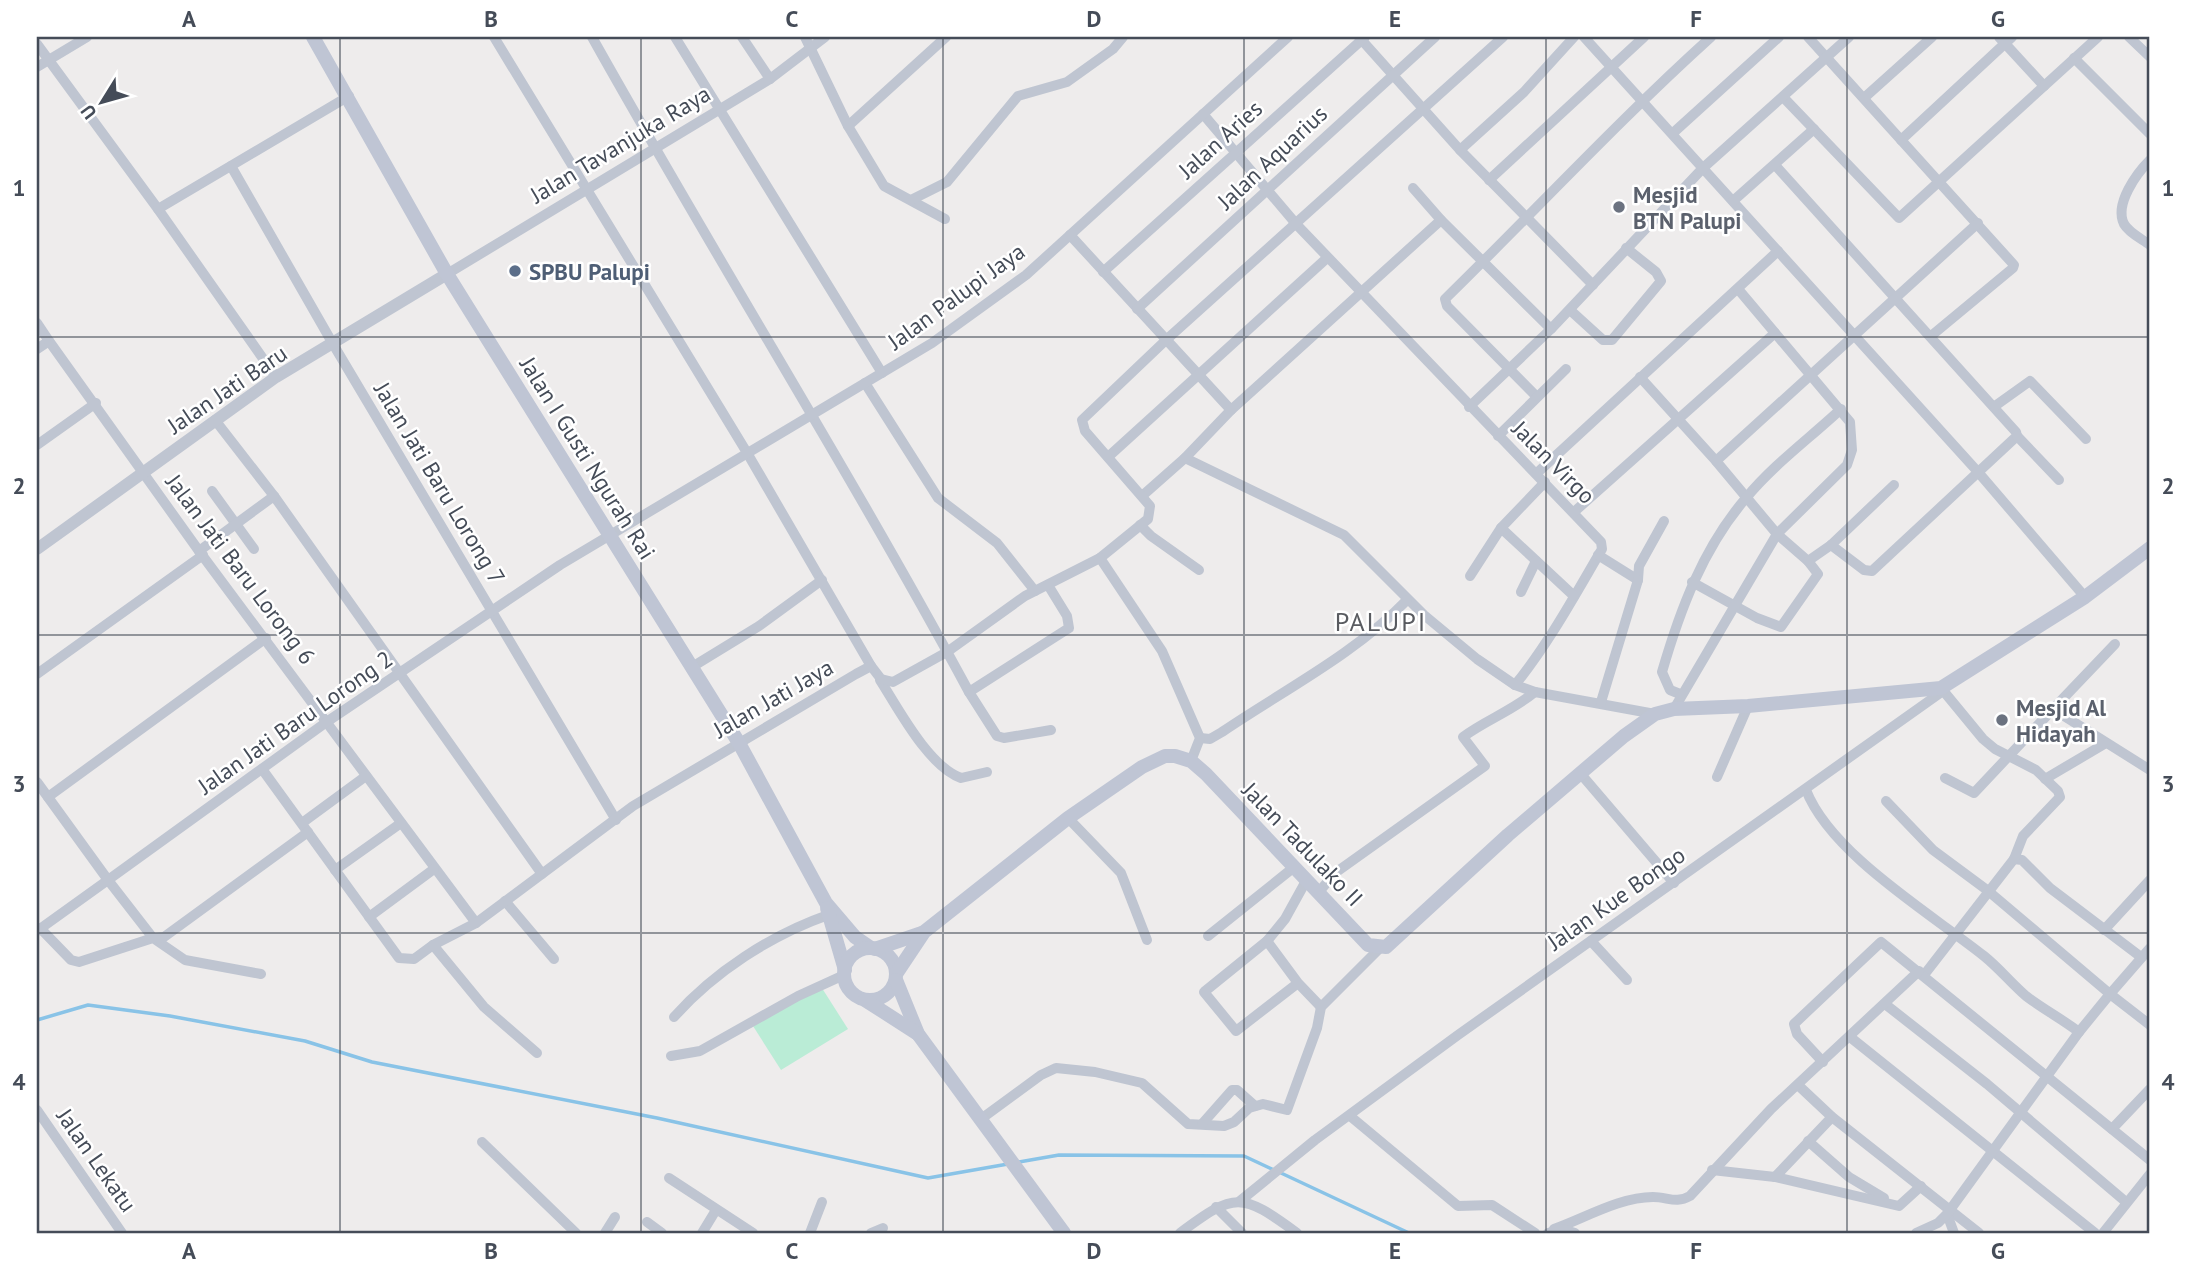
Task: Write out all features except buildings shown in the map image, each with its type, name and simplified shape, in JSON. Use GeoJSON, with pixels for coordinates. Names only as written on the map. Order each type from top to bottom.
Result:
{"type":"FeatureCollection","features":[{"type":"Feature","properties":{"kind":"main road","name":"Jalan I Gusti Ngurah Rai"},"geometry":{"type":"LineString","coordinates":[[313,37],[349,96],[447,274],[739,743],[827,909],[844,972]]}},
{"type":"Feature","properties":{"kind":"main road"},"geometry":{"type":"LineString","coordinates":[[1380,948],[1394,944],[1437,900],[1580,773],[1655,714],[1674,709],[1748,706],[1942,690],[2085,597],[2150,548]]}},
{"type":"Feature","properties":{"kind":"main road"},"geometry":{"type":"LineString","coordinates":[[865,1000],[881,999],[888,994],[924,932],[1068,818],[1155,760],[1175,756],[1191,761]]}},
{"type":"Feature","properties":{"kind":"main road","name":"Jalan Tadulako II"},"geometry":{"type":"LineString","coordinates":[[1191,761],[1368,945],[1380,948]]}},
{"type":"Feature","properties":{"kind":"main road","name":"Jalan I Gusti Ngurah Rai"},"geometry":{"type":"LineString","coordinates":[[827,909],[855,937],[873,948]]}},
{"type":"Feature","properties":{"kind":"main road"},"geometry":{"type":"LineString","coordinates":[[918,1034],[851,992],[844,972],[856,952],[924,932]]}},
{"type":"Feature","properties":{"kind":"main road"},"geometry":{"type":"LineString","coordinates":[[873,948],[892,960],[918,1034],[1032,1194],[1064,1233]]}},
{"type":"Feature","properties":{"kind":"street"},"geometry":{"type":"LineString","coordinates":[[37,67],[87,37]]}},
{"type":"Feature","properties":{"kind":"street"},"geometry":{"type":"LineString","coordinates":[[494,37],[746,451],[871,666],[916,736],[943,767],[961,778],[987,772]]}},
{"type":"Feature","properties":{"kind":"street"},"geometry":{"type":"LineString","coordinates":[[592,37],[654,148],[813,414],[969,692],[997,736],[1004,738],[1051,730]]}},
{"type":"Feature","properties":{"kind":"street"},"geometry":{"type":"LineString","coordinates":[[675,37],[882,373]]}},
{"type":"Feature","properties":{"kind":"street"},"geometry":{"type":"LineString","coordinates":[[742,37],[770,79]]}},
{"type":"Feature","properties":{"kind":"street"},"geometry":{"type":"LineString","coordinates":[[805,37],[849,126],[884,186],[898,195],[913,199],[945,219]]}},
{"type":"Feature","properties":{"kind":"street","name":"Jalan Tavanjuka Raya"},"geometry":{"type":"LineString","coordinates":[[447,274],[770,79],[813,49],[825,37]]}},
{"type":"Feature","properties":{"kind":"street"},"geometry":{"type":"LineString","coordinates":[[849,126],[946,37]]}},
{"type":"Feature","properties":{"kind":"street"},"geometry":{"type":"LineString","coordinates":[[913,199],[947,182],[1018,96],[1055,88],[1067,82],[1113,49],[1123,37]]}},
{"type":"Feature","properties":{"kind":"street","name":"Jalan Palupi Jaya"},"geometry":{"type":"LineString","coordinates":[[608,534],[882,373],[981,309],[1070,235],[1288,37]]}},
{"type":"Feature","properties":{"kind":"street","name":"Jalan Aquarius"},"geometry":{"type":"LineString","coordinates":[[1137,309],[1435,37]]}},
{"type":"Feature","properties":{"kind":"street"},"geometry":{"type":"LineString","coordinates":[[879,677],[893,682],[947,652],[1035,591],[1100,558],[1152,512],[1142,496],[1085,432],[1082,420],[1166,340],[1503,37]]}},
{"type":"Feature","properties":{"kind":"street"},"geometry":{"type":"LineString","coordinates":[[1460,150],[1524,92],[1574,37]]}},
{"type":"Feature","properties":{"kind":"street"},"geometry":{"type":"LineString","coordinates":[[1584,37],[1978,472],[2085,597]]}},
{"type":"Feature","properties":{"kind":"street"},"geometry":{"type":"LineString","coordinates":[[1489,180],[1644,37]]}},
{"type":"Feature","properties":{"kind":"street"},"geometry":{"type":"LineString","coordinates":[[1537,397],[1445,303],[1641,100],[1711,37]]}},
{"type":"Feature","properties":{"kind":"street"},"geometry":{"type":"LineString","coordinates":[[1673,134],[1779,37]]}},
{"type":"Feature","properties":{"kind":"street"},"geometry":{"type":"LineString","coordinates":[[1808,37],[1978,223],[2014,267],[1931,336]]}},
{"type":"Feature","properties":{"kind":"street"},"geometry":{"type":"LineString","coordinates":[[1469,407],[1570,310],[1703,168],[1849,37]]}},
{"type":"Feature","properties":{"kind":"street"},"geometry":{"type":"LineString","coordinates":[[1864,98],[1932,37]]}},
{"type":"Feature","properties":{"kind":"street"},"geometry":{"type":"LineString","coordinates":[[1783,97],[1896,217],[1902,217],[2098,37]]}},
{"type":"Feature","properties":{"kind":"street"},"geometry":{"type":"LineString","coordinates":[[2129,37],[2150,57]]}},
{"type":"Feature","properties":{"kind":"street"},"geometry":{"type":"LineString","coordinates":[[1362,38],[1460,150],[1593,285]]}},
{"type":"Feature","properties":{"kind":"street","name":"Jalan Aries"},"geometry":{"type":"LineString","coordinates":[[1103,272],[1362,38]]}},
{"type":"Feature","properties":{"kind":"street"},"geometry":{"type":"LineString","coordinates":[[1901,141],[2005,39],[2044,86]]}},
{"type":"Feature","properties":{"kind":"street"},"geometry":{"type":"LineString","coordinates":[[37,44],[276,377]]}},
{"type":"Feature","properties":{"kind":"street"},"geometry":{"type":"LineString","coordinates":[[2074,58],[2150,134]]}},
{"type":"Feature","properties":{"kind":"street"},"geometry":{"type":"LineString","coordinates":[[158,209],[349,96]]}},
{"type":"Feature","properties":{"kind":"street","name":"Jalan Virgo"},"geometry":{"type":"LineString","coordinates":[[1203,114],[1327,258],[1469,407],[1537,472],[1601,542],[1602,549],[1598,555]]}},
{"type":"Feature","properties":{"kind":"street"},"geometry":{"type":"LineString","coordinates":[[1733,201],[1814,129]]}},
{"type":"Feature","properties":{"kind":"street"},"geometry":{"type":"LineString","coordinates":[[2150,160],[2136,174],[2123,207],[2123,219],[2125,226],[2150,245]]}},
{"type":"Feature","properties":{"kind":"street"},"geometry":{"type":"LineString","coordinates":[[1775,164],[2059,480]]}},
{"type":"Feature","properties":{"kind":"street","name":"Jalan Jati Baru Lorong 7"},"geometry":{"type":"LineString","coordinates":[[231,166],[332,344],[616,820]]}},
{"type":"Feature","properties":{"kind":"street"},"geometry":{"type":"LineString","coordinates":[[1413,188],[1482,263],[1551,329]]}},
{"type":"Feature","properties":{"kind":"street"},"geometry":{"type":"LineString","coordinates":[[1142,496],[1185,458],[1231,410],[1441,220]]}},
{"type":"Feature","properties":{"kind":"street"},"geometry":{"type":"LineString","coordinates":[[1716,461],[1978,223]]}},
{"type":"Feature","properties":{"kind":"street"},"geometry":{"type":"LineString","coordinates":[[1070,235],[1231,410]]}},
{"type":"Feature","properties":{"kind":"street"},"geometry":{"type":"LineString","coordinates":[[1570,310],[1603,340],[1612,340],[1661,281],[1656,272],[1626,248]]}},
{"type":"Feature","properties":{"kind":"street"},"geometry":{"type":"LineString","coordinates":[[1537,472],[1777,251]]}},
{"type":"Feature","properties":{"kind":"street"},"geometry":{"type":"LineString","coordinates":[[1108,457],[1327,258]]}},
{"type":"Feature","properties":{"kind":"street","name":"Jalan Jati Baru"},"geometry":{"type":"LineString","coordinates":[[37,549],[276,377],[447,274]]}},
{"type":"Feature","properties":{"kind":"street"},"geometry":{"type":"LineString","coordinates":[[1674,709],[1680,694],[1777,534],[1847,465],[1853,438],[1850,422],[1841,409],[1738,289]]}},
{"type":"Feature","properties":{"kind":"street","name":"Jalan Jati Baru Lorong 6"},"geometry":{"type":"LineString","coordinates":[[37,323],[201,553],[475,923]]}},
{"type":"Feature","properties":{"kind":"street"},"geometry":{"type":"LineString","coordinates":[[1574,512],[1775,333]]}},
{"type":"Feature","properties":{"kind":"street"},"geometry":{"type":"LineString","coordinates":[[37,349],[49,341]]}},
{"type":"Feature","properties":{"kind":"street"},"geometry":{"type":"LineString","coordinates":[[1498,436],[1566,369]]}},
{"type":"Feature","properties":{"kind":"street"},"geometry":{"type":"LineString","coordinates":[[1640,377],[1777,534],[1808,561],[1818,574],[1781,628],[1692,582]]}},
{"type":"Feature","properties":{"kind":"street"},"geometry":{"type":"LineString","coordinates":[[1995,406],[2030,381],[2086,439]]}},
{"type":"Feature","properties":{"kind":"street"},"geometry":{"type":"LineString","coordinates":[[865,383],[940,500],[997,543],[1035,591]]}},
{"type":"Feature","properties":{"kind":"street"},"geometry":{"type":"LineString","coordinates":[[37,445],[96,403]]}},
{"type":"Feature","properties":{"kind":"street"},"geometry":{"type":"LineString","coordinates":[[1680,694],[1670,690],[1662,672],[1692,582],[1746,498],[1841,409]]}},
{"type":"Feature","properties":{"kind":"street"},"geometry":{"type":"LineString","coordinates":[[215,420],[274,496],[542,874]]}},
{"type":"Feature","properties":{"kind":"street"},"geometry":{"type":"LineString","coordinates":[[1831,545],[1864,570],[1872,571],[2017,436]]}},
{"type":"Feature","properties":{"kind":"street"},"geometry":{"type":"LineString","coordinates":[[1185,458],[1332,527],[1353,543],[1407,600],[1477,659],[1515,685],[1535,692],[1655,714]]}},
{"type":"Feature","properties":{"kind":"street"},"geometry":{"type":"LineString","coordinates":[[1470,576],[1501,528],[1545,482]]}},
{"type":"Feature","properties":{"kind":"street"},"geometry":{"type":"LineString","coordinates":[[1808,561],[1831,545],[1894,485]]}},
{"type":"Feature","properties":{"kind":"street"},"geometry":{"type":"LineString","coordinates":[[212,491],[254,550]]}},
{"type":"Feature","properties":{"kind":"street"},"geometry":{"type":"LineString","coordinates":[[37,674],[274,496]]}},
{"type":"Feature","properties":{"kind":"street"},"geometry":{"type":"LineString","coordinates":[[1601,702],[1638,580],[1639,566],[1664,521]]}},
{"type":"Feature","properties":{"kind":"street"},"geometry":{"type":"LineString","coordinates":[[1140,524],[1151,536],[1199,570]]}},
{"type":"Feature","properties":{"kind":"street"},"geometry":{"type":"LineString","coordinates":[[1501,528],[1574,596]]}},
{"type":"Feature","properties":{"kind":"street","name":"Jalan Jati Baru Lorong 2"},"geometry":{"type":"LineString","coordinates":[[39,930],[328,721],[608,534]]}},
{"type":"Feature","properties":{"kind":"street"},"geometry":{"type":"LineString","coordinates":[[1515,685],[1534,660],[1598,555],[1638,580]]}},
{"type":"Feature","properties":{"kind":"street"},"geometry":{"type":"LineString","coordinates":[[1100,558],[1162,651],[1200,738],[1191,761]]}},
{"type":"Feature","properties":{"kind":"street"},"geometry":{"type":"LineString","coordinates":[[1521,592],[1536,561]]}},
{"type":"Feature","properties":{"kind":"street"},"geometry":{"type":"LineString","coordinates":[[692,667],[759,626],[822,580]]}},
{"type":"Feature","properties":{"kind":"street"},"geometry":{"type":"LineString","coordinates":[[969,692],[1069,628],[1067,616],[1048,585]]}},
{"type":"Feature","properties":{"kind":"street"},"geometry":{"type":"LineString","coordinates":[[1200,738],[1210,739],[1343,653],[1380,626],[1407,600]]}},
{"type":"Feature","properties":{"kind":"street"},"geometry":{"type":"LineString","coordinates":[[48,797],[266,638]]}},
{"type":"Feature","properties":{"kind":"street"},"geometry":{"type":"LineString","coordinates":[[1945,778],[1974,793],[2115,644]]}},
{"type":"Feature","properties":{"kind":"street","name":"Jalan Jati Jaya"},"geometry":{"type":"LineString","coordinates":[[262,769],[399,958],[411,960],[475,923],[677,779],[871,666]]}},
{"type":"Feature","properties":{"kind":"street"},"geometry":{"type":"LineString","coordinates":[[1551,1231],[1631,1199],[1685,1199],[1695,1192],[1712,1170],[1823,1062],[1921,973],[2014,859],[2023,836],[2059,800],[2058,791],[2036,770],[1983,739],[1942,690]]}},
{"type":"Feature","properties":{"kind":"street","name":"Jalan Kue Bongo"},"geometry":{"type":"LineString","coordinates":[[1240,1201],[1315,1140],[1942,690]]}},
{"type":"Feature","properties":{"kind":"street"},"geometry":{"type":"LineString","coordinates":[[1318,893],[1335,873],[1485,766],[1463,737],[1483,722],[1506,714],[1535,692]]}},
{"type":"Feature","properties":{"kind":"street"},"geometry":{"type":"LineString","coordinates":[[1717,777],[1748,706]]}},
{"type":"Feature","properties":{"kind":"street"},"geometry":{"type":"LineString","coordinates":[[2053,709],[2150,770]]}},
{"type":"Feature","properties":{"kind":"street"},"geometry":{"type":"LineString","coordinates":[[2045,779],[2106,743]]}},
{"type":"Feature","properties":{"kind":"street"},"geometry":{"type":"LineString","coordinates":[[1580,773],[1674,883]]}},
{"type":"Feature","properties":{"kind":"street"},"geometry":{"type":"LineString","coordinates":[[39,930],[71,960],[79,962],[168,935],[305,828],[366,776]]}},
{"type":"Feature","properties":{"kind":"street"},"geometry":{"type":"LineString","coordinates":[[37,782],[153,938],[185,960],[261,974]]}},
{"type":"Feature","properties":{"kind":"street"},"geometry":{"type":"LineString","coordinates":[[1806,790],[1817,813],[1835,835],[1875,872],[1985,957],[2027,997],[2079,1032]]}},
{"type":"Feature","properties":{"kind":"street"},"geometry":{"type":"LineString","coordinates":[[1886,801],[1933,850],[1987,890],[2110,994],[2148,1019]]}},
{"type":"Feature","properties":{"kind":"street"},"geometry":{"type":"LineString","coordinates":[[1068,818],[1121,873],[1147,940]]}},
{"type":"Feature","properties":{"kind":"street"},"geometry":{"type":"LineString","coordinates":[[335,870],[401,823]]}},
{"type":"Feature","properties":{"kind":"street"},"geometry":{"type":"LineString","coordinates":[[2014,859],[2022,860],[2050,888],[2141,957]]}},
{"type":"Feature","properties":{"kind":"street"},"geometry":{"type":"LineString","coordinates":[[1208,936],[1293,868]]}},
{"type":"Feature","properties":{"kind":"street"},"geometry":{"type":"LineString","coordinates":[[369,917],[434,869]]}},
{"type":"Feature","properties":{"kind":"street"},"geometry":{"type":"LineString","coordinates":[[2104,930],[2150,880]]}},
{"type":"Feature","properties":{"kind":"street"},"geometry":{"type":"LineString","coordinates":[[1298,983],[1236,1031],[1205,993],[1267,941],[1285,919],[1306,881]]}},
{"type":"Feature","properties":{"kind":"street"},"geometry":{"type":"LineString","coordinates":[[505,901],[554,959]]}},
{"type":"Feature","properties":{"kind":"street"},"geometry":{"type":"LineString","coordinates":[[674,1017],[696,995],[757,949],[827,909]]}},
{"type":"Feature","properties":{"kind":"street"},"geometry":{"type":"LineString","coordinates":[[1267,941],[1298,983],[1321,1007]]}},
{"type":"Feature","properties":{"kind":"street"},"geometry":{"type":"LineString","coordinates":[[1591,941],[1627,980]]}},
{"type":"Feature","properties":{"kind":"street"},"geometry":{"type":"LineString","coordinates":[[1823,1062],[1797,1034],[1794,1024],[1881,942],[2150,1160]]}},
{"type":"Feature","properties":{"kind":"street"},"geometry":{"type":"LineString","coordinates":[[433,945],[484,1007],[537,1053]]}},
{"type":"Feature","properties":{"kind":"street"},"geometry":{"type":"LineString","coordinates":[[981,1119],[1041,1075],[1056,1068],[1095,1072],[1142,1083],[1188,1124],[1224,1126],[1255,1106],[1263,1104],[1287,1110],[1317,1028],[1321,1007],[1380,948]]}},
{"type":"Feature","properties":{"kind":"street"},"geometry":{"type":"LineString","coordinates":[[1931,1233],[2019,1110],[2079,1032],[2150,948]]}},
{"type":"Feature","properties":{"kind":"street"},"geometry":{"type":"LineString","coordinates":[[671,1056],[700,1051],[844,972]]}},
{"type":"Feature","properties":{"kind":"street"},"geometry":{"type":"LineString","coordinates":[[1885,1004],[2019,1110],[2126,1202]]}},
{"type":"Feature","properties":{"kind":"street"},"geometry":{"type":"LineString","coordinates":[[1850,1037],[2095,1233]]}},
{"type":"Feature","properties":{"kind":"street"},"geometry":{"type":"LineString","coordinates":[[1799,1086],[1832,1117],[1922,1185],[1948,1211],[1979,1233]]}},
{"type":"Feature","properties":{"kind":"street"},"geometry":{"type":"LineString","coordinates":[[2112,1129],[2150,1089]]}},
{"type":"Feature","properties":{"kind":"street"},"geometry":{"type":"LineString","coordinates":[[1202,1124],[1231,1090],[1237,1090],[1255,1106]]}},
{"type":"Feature","properties":{"kind":"street","name":"Jalan Lekatu"},"geometry":{"type":"LineString","coordinates":[[37,1110],[122,1233]]}},
{"type":"Feature","properties":{"kind":"street"},"geometry":{"type":"LineString","coordinates":[[1350,1116],[1458,1206],[1492,1205],[1535,1233]]}},
{"type":"Feature","properties":{"kind":"street"},"geometry":{"type":"LineString","coordinates":[[1774,1177],[1832,1117]]}},
{"type":"Feature","properties":{"kind":"street"},"geometry":{"type":"LineString","coordinates":[[1808,1141],[1850,1177],[1899,1206],[1922,1185]]}},
{"type":"Feature","properties":{"kind":"street"},"geometry":{"type":"LineString","coordinates":[[482,1142],[576,1233]]}},
{"type":"Feature","properties":{"kind":"street"},"geometry":{"type":"LineString","coordinates":[[1712,1170],[1774,1177],[1892,1203]]}},
{"type":"Feature","properties":{"kind":"street"},"geometry":{"type":"LineString","coordinates":[[2103,1233],[2150,1174]]}},
{"type":"Feature","properties":{"kind":"street"},"geometry":{"type":"LineString","coordinates":[[669,1178],[753,1233]]}},
{"type":"Feature","properties":{"kind":"street"},"geometry":{"type":"LineString","coordinates":[[1180,1233],[1216,1207],[1240,1201],[1259,1208],[1297,1233]]}},
{"type":"Feature","properties":{"kind":"street"},"geometry":{"type":"LineString","coordinates":[[810,1233],[822,1202]]}},
{"type":"Feature","properties":{"kind":"street"},"geometry":{"type":"LineString","coordinates":[[1216,1207],[1241,1233]]}},
{"type":"Feature","properties":{"kind":"street"},"geometry":{"type":"LineString","coordinates":[[702,1233],[716,1210]]}},
{"type":"Feature","properties":{"kind":"street"},"geometry":{"type":"LineString","coordinates":[[1948,1211],[1954,1233]]}},
{"type":"Feature","properties":{"kind":"street"},"geometry":{"type":"LineString","coordinates":[[605,1233],[615,1217]]}},
{"type":"Feature","properties":{"kind":"street"},"geometry":{"type":"LineString","coordinates":[[647,1222],[662,1233]]}},
{"type":"Feature","properties":{"kind":"street"},"geometry":{"type":"LineString","coordinates":[[1916,1233],[1938,1223]]}},
{"type":"Feature","properties":{"kind":"street"},"geometry":{"type":"LineString","coordinates":[[872,1233],[883,1228]]}},
{"type":"Feature","properties":{"kind":"street"},"geometry":{"type":"LineString","coordinates":[[1551,1231],[1575,1233]]}},
{"type":"Feature","properties":{"kind":"green space"},"geometry":{"type":"Polygon","coordinates":[[[820,985],[848,1029],[781,1070],[753,1026],[820,985]]]}},
{"type":"Feature","properties":{"kind":"waterway"},"geometry":{"type":"LineString","coordinates":[[37,1020],[88,1005],[170,1016],[305,1041],[372,1062],[657,1118],[928,1178],[1008,1164]]}},
{"type":"Feature","properties":{"kind":"waterway"},"geometry":{"type":"LineString","coordinates":[[1019,1162],[1059,1155],[1244,1156],[1274,1170]]}},
{"type":"Feature","properties":{"kind":"waterway"},"geometry":{"type":"LineString","coordinates":[[1281,1173],[1409,1233]]}},
{"type":"Feature","properties":{"kind":"place","name":"Mesjid BTN Palupi"},"geometry":{"type":"Point","coordinates":[1619,207]}},
{"type":"Feature","properties":{"kind":"place","name":"SPBU Palupi"},"geometry":{"type":"Point","coordinates":[515,271]}},
{"type":"Feature","properties":{"kind":"place","name":"Mesjid Al Hidayah"},"geometry":{"type":"Point","coordinates":[2002,720]}},
{"type":"Feature","properties":{"kind":"district","name":"PALUPI"},"geometry":{"type":"Point","coordinates":[1381,621]}}]}
